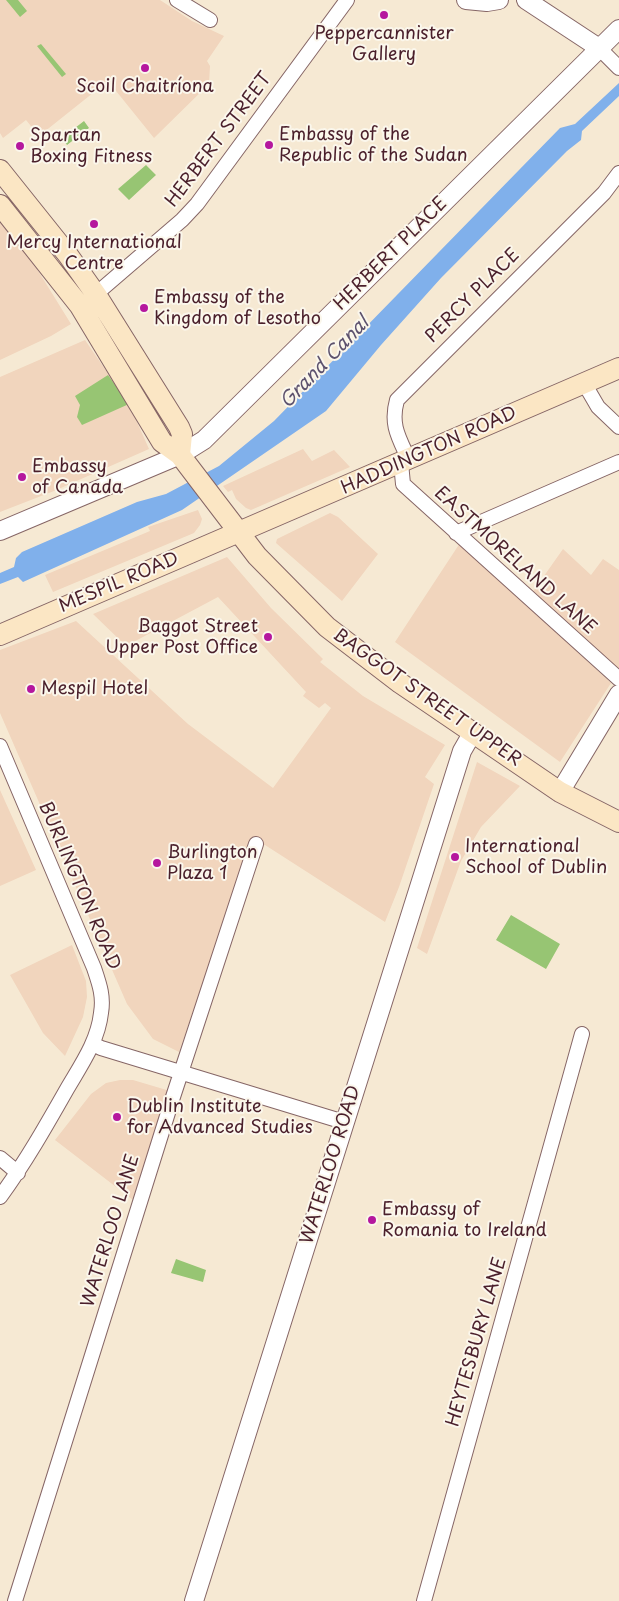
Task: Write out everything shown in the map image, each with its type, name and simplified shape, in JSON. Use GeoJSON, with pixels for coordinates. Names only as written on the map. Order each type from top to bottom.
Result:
{"type":"FeatureCollection","features":[{"type":"Feature","properties":{"kind":"main road"},"geometry":{"type":"LineString","coordinates":[[0,170],[68,255],[89,301]]}},
{"type":"Feature","properties":{"kind":"main road"},"geometry":{"type":"LineString","coordinates":[[0,205],[89,301]]}},
{"type":"Feature","properties":{"kind":"main road","name":"BAGGOT STREET UPPER"},"geometry":{"type":"LineString","coordinates":[[89,301],[162,442],[185,462],[256,556],[327,627],[400,683],[560,792],[619,822]]}},
{"type":"Feature","properties":{"kind":"main road","name":"HADDINGTON ROAD"},"geometry":{"type":"LineString","coordinates":[[238,533],[619,368]]}},
{"type":"Feature","properties":{"kind":"main road","name":"MESPIL ROAD"},"geometry":{"type":"LineString","coordinates":[[0,635],[238,533]]}},
{"type":"Feature","properties":{"kind":"street"},"geometry":{"type":"LineString","coordinates":[[177,0],[210,20]]}},
{"type":"Feature","properties":{"kind":"street","name":"HERBERT STREET"},"geometry":{"type":"LineString","coordinates":[[89,301],[182,220],[197,204],[347,0]]}},
{"type":"Feature","properties":{"kind":"street"},"geometry":{"type":"LineString","coordinates":[[466,0],[487,2],[499,0]]}},
{"type":"Feature","properties":{"kind":"street"},"geometry":{"type":"LineString","coordinates":[[526,0],[599,48],[619,67]]}},
{"type":"Feature","properties":{"kind":"street","name":"HERBERT PLACE"},"geometry":{"type":"LineString","coordinates":[[0,531],[185,462],[204,440],[619,29]]}},
{"type":"Feature","properties":{"kind":"street","name":"PERCY PLACE"},"geometry":{"type":"LineString","coordinates":[[405,461],[393,416],[397,400],[604,193],[619,173]]}},
{"type":"Feature","properties":{"kind":"street"},"geometry":{"type":"LineString","coordinates":[[584,383],[598,407],[619,427]]}},
{"type":"Feature","properties":{"kind":"street","name":"EASTMORELAND LANE"},"geometry":{"type":"LineString","coordinates":[[405,461],[403,484],[615,676]]}},
{"type":"Feature","properties":{"kind":"street"},"geometry":{"type":"LineString","coordinates":[[456,533],[619,462]]}},
{"type":"Feature","properties":{"kind":"street"},"geometry":{"type":"LineString","coordinates":[[560,792],[619,694]]}},
{"type":"Feature","properties":{"kind":"street","name":"WATERLOO ROAD"},"geometry":{"type":"LineString","coordinates":[[194,1601],[462,751],[473,732]]}},
{"type":"Feature","properties":{"kind":"street","name":"BURLINGTON ROAD"},"geometry":{"type":"LineString","coordinates":[[0,746],[102,990],[101,1015],[93,1044],[18,1173],[0,1197]]}},
{"type":"Feature","properties":{"kind":"street","name":"WATERLOO LANE"},"geometry":{"type":"LineString","coordinates":[[15,1601],[181,1072],[256,844]]}},
{"type":"Feature","properties":{"kind":"street","name":"HEYTESBURY LANE"},"geometry":{"type":"LineString","coordinates":[[424,1601],[582,1034]]}},
{"type":"Feature","properties":{"kind":"street"},"geometry":{"type":"LineString","coordinates":[[93,1044],[344,1122]]}},
{"type":"Feature","properties":{"kind":"street"},"geometry":{"type":"LineString","coordinates":[[0,1158],[18,1173]]}},
{"type":"Feature","properties":{"kind":"shaded area"},"geometry":{"type":"Polygon","coordinates":[[[0,0],[160,0],[192,21],[224,36],[207,61],[210,66],[209,84],[154,138],[108,81],[39,136],[26,120],[3,138],[0,133],[0,0]]]}},
{"type":"Feature","properties":{"kind":"shaded area"},"geometry":{"type":"Polygon","coordinates":[[[0,220],[24,248],[71,324],[51,336],[0,360],[0,220]]]}},
{"type":"Feature","properties":{"kind":"shaded area"},"geometry":{"type":"Polygon","coordinates":[[[85,340],[129,404],[149,449],[54,491],[0,512],[0,377],[85,340]]]}},
{"type":"Feature","properties":{"kind":"shaded area"},"geometry":{"type":"Polygon","coordinates":[[[303,449],[312,461],[334,450],[350,467],[251,510],[236,499],[232,490],[228,492],[223,486],[303,449]]]}},
{"type":"Feature","properties":{"kind":"shaded area"},"geometry":{"type":"Polygon","coordinates":[[[198,510],[202,519],[194,533],[53,592],[45,575],[150,531],[148,527],[198,510]]]}},
{"type":"Feature","properties":{"kind":"shaded area"},"geometry":{"type":"Polygon","coordinates":[[[330,513],[338,517],[378,554],[342,601],[276,543],[277,539],[330,513]]]}},
{"type":"Feature","properties":{"kind":"shaded area"},"geometry":{"type":"Polygon","coordinates":[[[460,543],[611,683],[560,762],[395,642],[460,543]]]}},
{"type":"Feature","properties":{"kind":"shaded area"},"geometry":{"type":"Polygon","coordinates":[[[563,549],[591,575],[603,559],[619,570],[619,670],[532,593],[563,549]]]}},
{"type":"Feature","properties":{"kind":"shaded area"},"geometry":{"type":"Polygon","coordinates":[[[227,557],[271,608],[323,659],[320,662],[363,696],[445,745],[425,777],[434,784],[385,922],[265,845],[250,847],[179,1052],[153,1039],[127,1004],[0,713],[0,650],[76,621],[188,724],[273,788],[331,708],[325,703],[319,708],[303,696],[306,692],[218,597],[126,646],[93,614],[227,557]]]}},
{"type":"Feature","properties":{"kind":"shaded area","name":"International School of Dublin"},"geometry":{"type":"Polygon","coordinates":[[[477,762],[520,786],[481,827],[461,861],[427,954],[417,948],[477,762]]]}},
{"type":"Feature","properties":{"kind":"shaded area"},"geometry":{"type":"Polygon","coordinates":[[[0,790],[36,870],[0,886],[0,790]]]}},
{"type":"Feature","properties":{"kind":"shaded area"},"geometry":{"type":"Polygon","coordinates":[[[72,945],[86,981],[87,997],[83,1017],[65,1056],[43,1033],[10,975],[72,945]]]}},
{"type":"Feature","properties":{"kind":"shaded area","name":"Dublin Institute for Advanced Studies"},"geometry":{"type":"Polygon","coordinates":[[[133,1080],[170,1091],[133,1200],[55,1140],[91,1094],[106,1083],[133,1080]]]}},
{"type":"Feature","properties":{"kind":"green space"},"geometry":{"type":"Polygon","coordinates":[[[6,0],[18,0],[27,11],[20,17],[6,0]]]}},
{"type":"Feature","properties":{"kind":"green space"},"geometry":{"type":"Polygon","coordinates":[[[41,44],[66,74],[62,77],[37,46],[41,44]]]}},
{"type":"Feature","properties":{"kind":"green space"},"geometry":{"type":"Polygon","coordinates":[[[84,121],[89,128],[67,145],[62,138],[84,121]]]}},
{"type":"Feature","properties":{"kind":"green space"},"geometry":{"type":"Polygon","coordinates":[[[146,165],[156,175],[129,200],[118,189],[146,165]]]}},
{"type":"Feature","properties":{"kind":"green space"},"geometry":{"type":"Polygon","coordinates":[[[108,375],[129,404],[82,425],[77,417],[80,405],[75,396],[108,375]]]}},
{"type":"Feature","properties":{"kind":"green space"},"geometry":{"type":"Polygon","coordinates":[[[511,915],[560,944],[546,969],[496,940],[511,915]]]}},
{"type":"Feature","properties":{"kind":"green space"},"geometry":{"type":"Polygon","coordinates":[[[176,1259],[206,1270],[203,1282],[171,1273],[176,1259]]]}},
{"type":"Feature","properties":{"kind":"water"},"geometry":{"type":"Polygon","coordinates":[[[619,83],[619,96],[582,131],[581,140],[567,151],[441,278],[381,345],[326,411],[182,510],[23,582],[18,577],[0,584],[0,573],[14,567],[16,558],[22,552],[137,502],[166,494],[219,466],[274,421],[560,128],[575,124],[619,83]]]}},
{"type":"Feature","properties":{"kind":"place","name":"Peppercannister Gallery"},"geometry":{"type":"Point","coordinates":[384,15]}},
{"type":"Feature","properties":{"kind":"place","name":"Scoil Chaitríona"},"geometry":{"type":"Point","coordinates":[145,68]}},
{"type":"Feature","properties":{"kind":"place","name":"Embassy of the Republic of the Sudan"},"geometry":{"type":"Point","coordinates":[269,145]}},
{"type":"Feature","properties":{"kind":"place","name":"Spartan Boxing Fitness"},"geometry":{"type":"Point","coordinates":[20,146]}},
{"type":"Feature","properties":{"kind":"place","name":"Mercy International Centre"},"geometry":{"type":"Point","coordinates":[94,224]}},
{"type":"Feature","properties":{"kind":"place","name":"Embassy of the Kingdom of Lesotho"},"geometry":{"type":"Point","coordinates":[144,308]}},
{"type":"Feature","properties":{"kind":"place","name":"Embassy of Canada"},"geometry":{"type":"Point","coordinates":[22,477]}},
{"type":"Feature","properties":{"kind":"place","name":"Baggot Street Upper Post Office"},"geometry":{"type":"Point","coordinates":[268,637]}},
{"type":"Feature","properties":{"kind":"place","name":"Mespil Hotel"},"geometry":{"type":"Point","coordinates":[31,689]}},
{"type":"Feature","properties":{"kind":"place","name":"International School of Dublin"},"geometry":{"type":"Point","coordinates":[455,857]}},
{"type":"Feature","properties":{"kind":"place","name":"Burlington Plaza 1"},"geometry":{"type":"Point","coordinates":[157,863]}},
{"type":"Feature","properties":{"kind":"place","name":"Dublin Institute for Advanced Studies"},"geometry":{"type":"Point","coordinates":[117,1117]}},
{"type":"Feature","properties":{"kind":"place","name":"Embassy of Romania to Ireland"},"geometry":{"type":"Point","coordinates":[372,1220]}},
{"type":"Feature","properties":{"kind":"water label","name":"Grand Canal"},"geometry":{"type":"Point","coordinates":[325,363]}}]}
